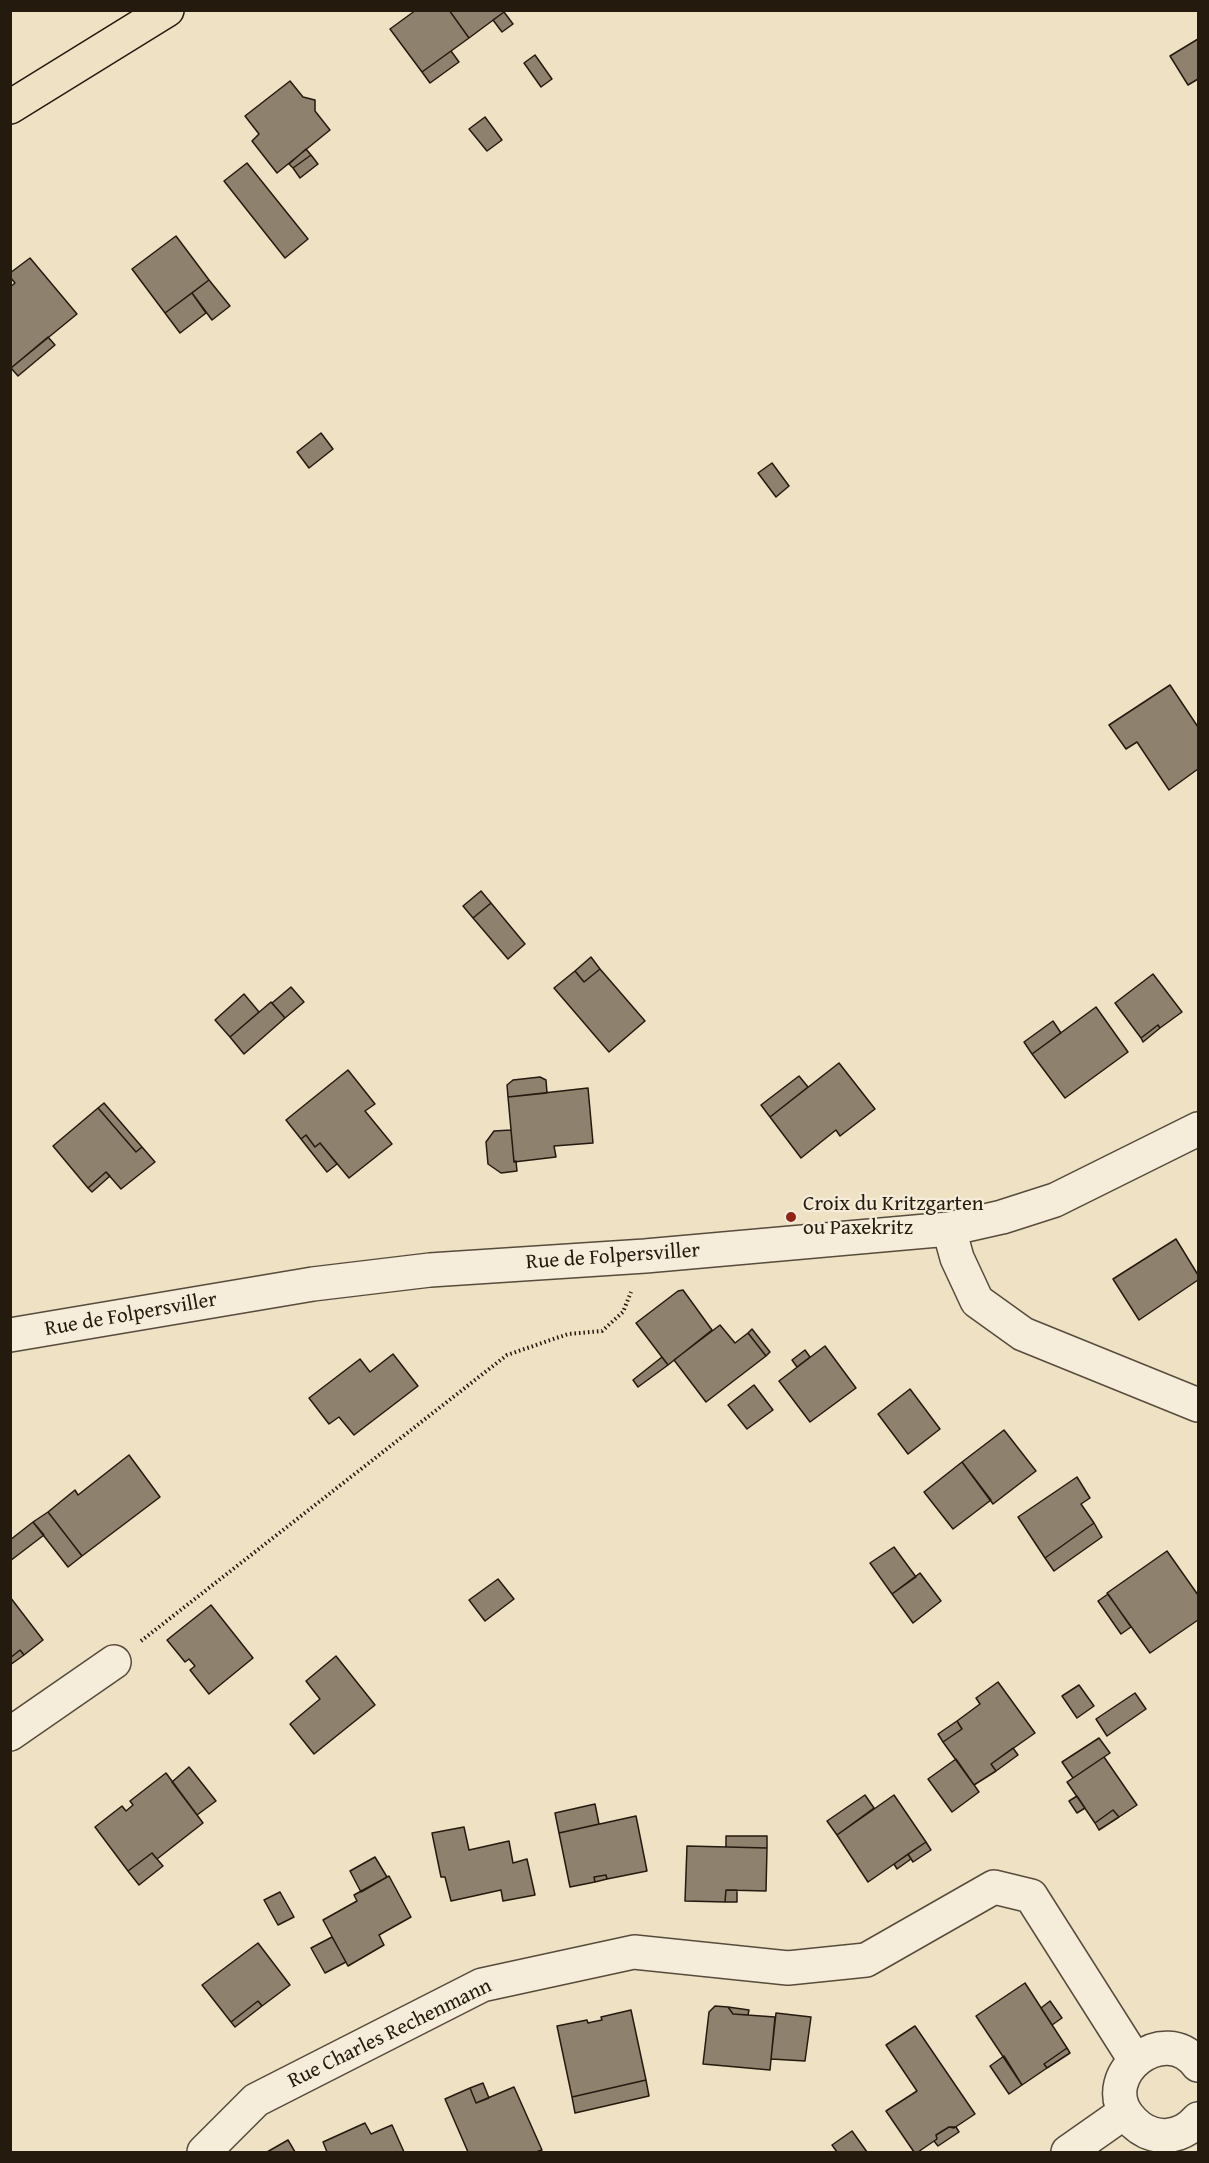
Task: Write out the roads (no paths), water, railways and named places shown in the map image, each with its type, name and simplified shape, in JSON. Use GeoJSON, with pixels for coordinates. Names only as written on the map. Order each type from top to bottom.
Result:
{"type":"FeatureCollection","features":[{"type":"Feature","properties":{"kind":"main road"},"geometry":{"type":"LineString","coordinates":[[10,107],[167,10]]}},
{"type":"Feature","properties":{"kind":"street","name":"Rue de Folpersviller"},"geometry":{"type":"LineString","coordinates":[[10,1335],[313,1284],[376,1276],[949,1230],[1002,1217],[1055,1200],[1198,1129]]}},
{"type":"Feature","properties":{"kind":"street"},"geometry":{"type":"LineString","coordinates":[[949,1230],[957,1258],[977,1301],[1023,1334],[1198,1405]]}},
{"type":"Feature","properties":{"kind":"street"},"geometry":{"type":"LineString","coordinates":[[10,1734],[114,1662]]}},
{"type":"Feature","properties":{"kind":"street","name":"Rue Charles Rechenmann"},"geometry":{"type":"LineString","coordinates":[[204,2152],[256,2100],[482,1985],[634,1952],[788,1968],[866,1960],[994,1887],[1031,1896],[1135,2060]]}},
{"type":"Feature","properties":{"kind":"street"},"geometry":{"type":"LineString","coordinates":[[1196,2128],[1174,2135],[1159,2136],[1147,2133],[1134,2124],[1125,2112],[1121,2099],[1121,2084],[1126,2071],[1135,2060],[1155,2049],[1182,2052],[1197,2061]]}},
{"type":"Feature","properties":{"kind":"street"},"geometry":{"type":"LineString","coordinates":[[1068,2152],[1125,2112]]}},
{"type":"Feature","properties":{"kind":"place","name":"Croix du Kritzgarten ou Paxekritz"},"geometry":{"type":"Point","coordinates":[791,1217]}}]}
